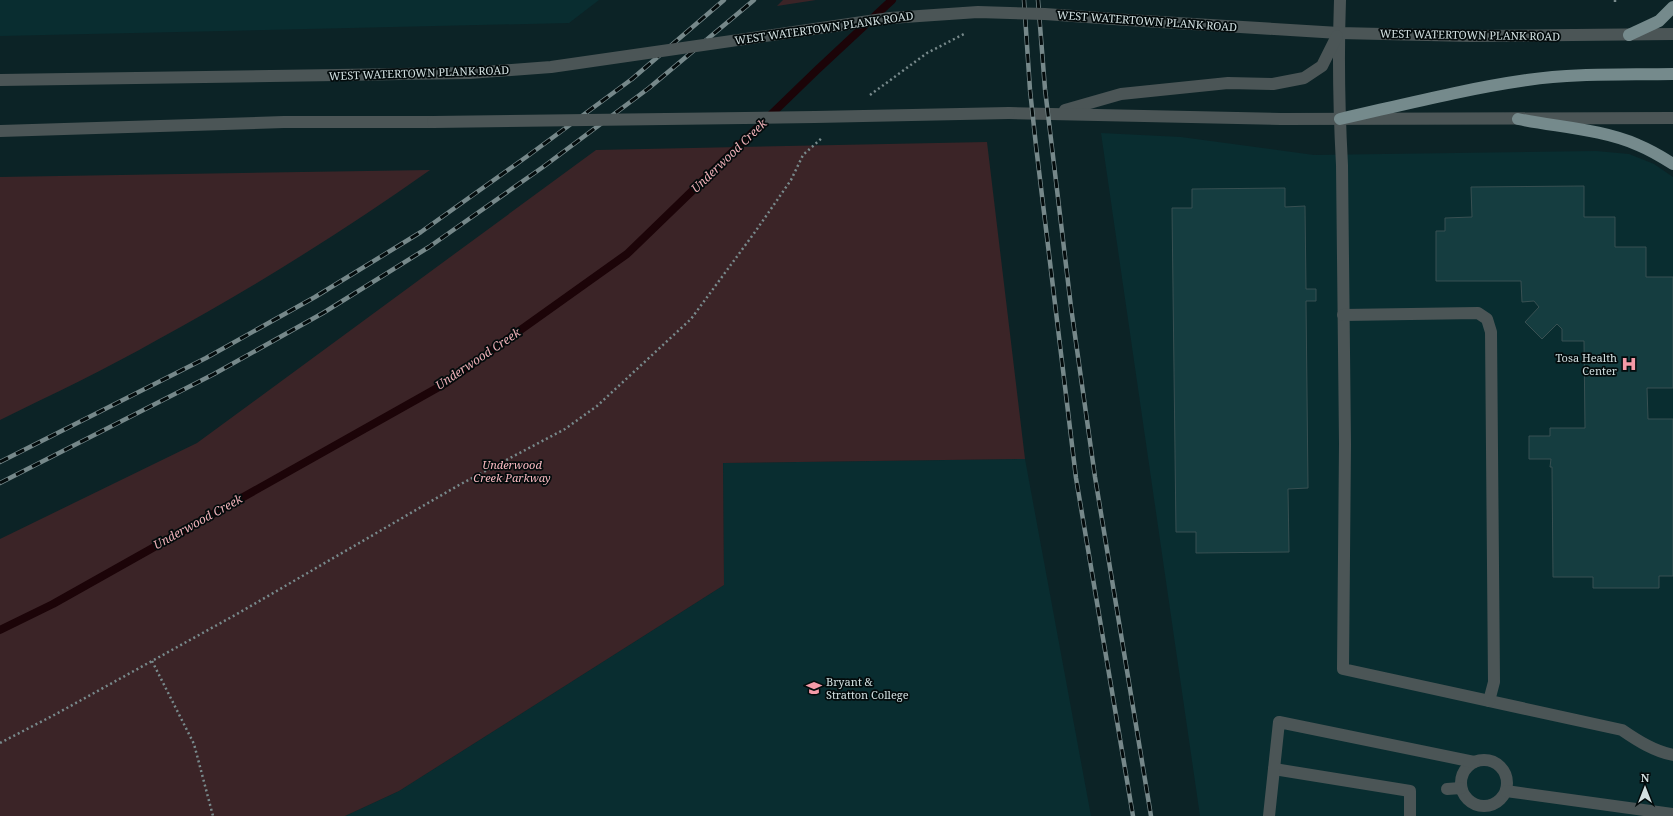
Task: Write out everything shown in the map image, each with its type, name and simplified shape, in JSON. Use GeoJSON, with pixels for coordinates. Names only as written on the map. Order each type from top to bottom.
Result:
{"type":"FeatureCollection","features":[{"type":"Feature","properties":{"kind":"main road"},"geometry":{"type":"LineString","coordinates":[[1629,35],[1659,21],[1673,7]]}},
{"type":"Feature","properties":{"kind":"main road"},"geometry":{"type":"LineString","coordinates":[[1340,119],[1463,91],[1528,80],[1583,75],[1673,74]]}},
{"type":"Feature","properties":{"kind":"main road"},"geometry":{"type":"LineString","coordinates":[[1518,119],[1620,139],[1637,144],[1673,164]]}},
{"type":"Feature","properties":{"kind":"street"},"geometry":{"type":"LineString","coordinates":[[1340,0],[1339,33],[1345,444],[1343,669],[1622,730],[1640,742],[1664,753],[1673,755]]}},
{"type":"Feature","properties":{"kind":"street","name":"WEST WATERTOWN PLANK ROAD"},"geometry":{"type":"LineString","coordinates":[[0,80],[469,73],[551,67],[890,18],[978,12],[1045,14],[1339,33],[1470,36],[1673,34]]}},
{"type":"Feature","properties":{"kind":"street"},"geometry":{"type":"LineString","coordinates":[[1052,114],[1121,94],[1228,83],[1274,84],[1304,78],[1322,66],[1339,33]]}},
{"type":"Feature","properties":{"kind":"street"},"geometry":{"type":"LineString","coordinates":[[0,131],[284,122],[815,118],[1009,113],[1281,119],[1673,118]]}},
{"type":"Feature","properties":{"kind":"street"},"geometry":{"type":"LineString","coordinates":[[1343,314],[1478,313],[1487,319],[1491,332],[1494,682],[1489,701]]}},
{"type":"Feature","properties":{"kind":"street"},"geometry":{"type":"LineString","coordinates":[[1269,816],[1279,722],[1474,762]]}},
{"type":"Feature","properties":{"kind":"street"},"geometry":{"type":"LineString","coordinates":[[1489,760],[1496,763],[1506,775],[1508,783],[1506,791],[1503,798],[1497,803],[1482,807],[1468,801],[1463,795],[1460,780],[1468,766],[1474,762],[1489,760]]}},
{"type":"Feature","properties":{"kind":"street"},"geometry":{"type":"LineString","coordinates":[[1274,769],[1410,791],[1410,816]]}},
{"type":"Feature","properties":{"kind":"street"},"geometry":{"type":"LineString","coordinates":[[1447,789],[1461,788]]}},
{"type":"Feature","properties":{"kind":"street"},"geometry":{"type":"LineString","coordinates":[[1506,791],[1673,814]]}},
{"type":"Feature","properties":{"kind":"path"},"geometry":{"type":"LineString","coordinates":[[867,97],[927,52],[965,34]]}},
{"type":"Feature","properties":{"kind":"path"},"geometry":{"type":"LineString","coordinates":[[0,743],[237,614],[459,485],[565,429],[597,406],[691,318],[786,187],[803,156],[826,134]]}},
{"type":"Feature","properties":{"kind":"path"},"geometry":{"type":"LineString","coordinates":[[152,661],[194,744],[213,816]]}},
{"type":"Feature","properties":{"kind":"shaded area"},"geometry":{"type":"Polygon","coordinates":[[[0,0],[599,0],[569,23],[0,36],[0,0]]]}},
{"type":"Feature","properties":{"kind":"shaded area"},"geometry":{"type":"Polygon","coordinates":[[[1101,133],[1181,137],[1314,155],[1596,151],[1629,154],[1654,164],[1673,177],[1673,816],[1200,816],[1101,133]]]}},
{"type":"Feature","properties":{"kind":"shaded area","name":"Bryant & Stratton College"},"geometry":{"type":"Polygon","coordinates":[[[1025,459],[1091,816],[345,816],[399,791],[724,585],[723,463],[1025,459]]]}},
{"type":"Feature","properties":{"kind":"green space"},"geometry":{"type":"Polygon","coordinates":[[[783,0],[816,0],[777,6],[783,0]]]}},
{"type":"Feature","properties":{"kind":"green space","name":"Underwood Creek Parkway"},"geometry":{"type":"Polygon","coordinates":[[[987,142],[1025,459],[723,463],[724,585],[399,791],[345,816],[0,816],[0,539],[197,443],[596,150],[987,142]]]}},
{"type":"Feature","properties":{"kind":"green space"},"geometry":{"type":"Polygon","coordinates":[[[430,170],[330,238],[227,301],[118,361],[0,420],[0,177],[430,170]]]}},
{"type":"Feature","properties":{"kind":"building","name":"Tosa Health Center"},"geometry":{"type":"Polygon","coordinates":[[[1584,186],[1584,217],[1615,217],[1615,247],[1646,247],[1646,277],[1673,277],[1673,388],[1647,388],[1648,419],[1673,419],[1673,576],[1659,576],[1659,588],[1593,588],[1593,577],[1553,577],[1551,459],[1529,459],[1529,436],[1550,436],[1550,428],[1585,428],[1584,341],[1562,341],[1562,329],[1557,324],[1542,339],[1525,322],[1539,307],[1534,301],[1522,302],[1521,281],[1436,281],[1436,231],[1445,231],[1445,218],[1472,217],[1471,187],[1584,186]]]}},
{"type":"Feature","properties":{"kind":"building"},"geometry":{"type":"Polygon","coordinates":[[[1285,188],[1285,207],[1305,206],[1306,289],[1316,289],[1316,301],[1306,301],[1308,488],[1288,489],[1289,552],[1196,553],[1196,532],[1176,532],[1172,208],[1192,208],[1192,189],[1285,188]]]}},
{"type":"Feature","properties":{"kind":"waterway","name":"Underwood Creek"},"geometry":{"type":"LineString","coordinates":[[0,630],[53,604],[446,383],[627,254],[817,70],[892,0]]}},
{"type":"Feature","properties":{"kind":"railway"},"geometry":{"type":"LineString","coordinates":[[0,462],[206,358],[315,297],[421,232],[632,79],[724,0]]}},
{"type":"Feature","properties":{"kind":"railway"},"geometry":{"type":"LineString","coordinates":[[0,483],[214,374],[323,313],[429,247],[543,167],[649,88],[754,0]]}},
{"type":"Feature","properties":{"kind":"railway"},"geometry":{"type":"LineString","coordinates":[[1024,0],[1030,90],[1036,146],[1076,478],[1133,816]]}},
{"type":"Feature","properties":{"kind":"railway"},"geometry":{"type":"LineString","coordinates":[[1038,0],[1045,89],[1071,307],[1095,477],[1151,816]]}},
{"type":"Feature","properties":{"kind":"place","name":"Tosa Health Center"},"geometry":{"type":"Point","coordinates":[1629,364]}},
{"type":"Feature","properties":{"kind":"place","name":"Bryant & Stratton College"},"geometry":{"type":"Point","coordinates":[814,688]}}]}
